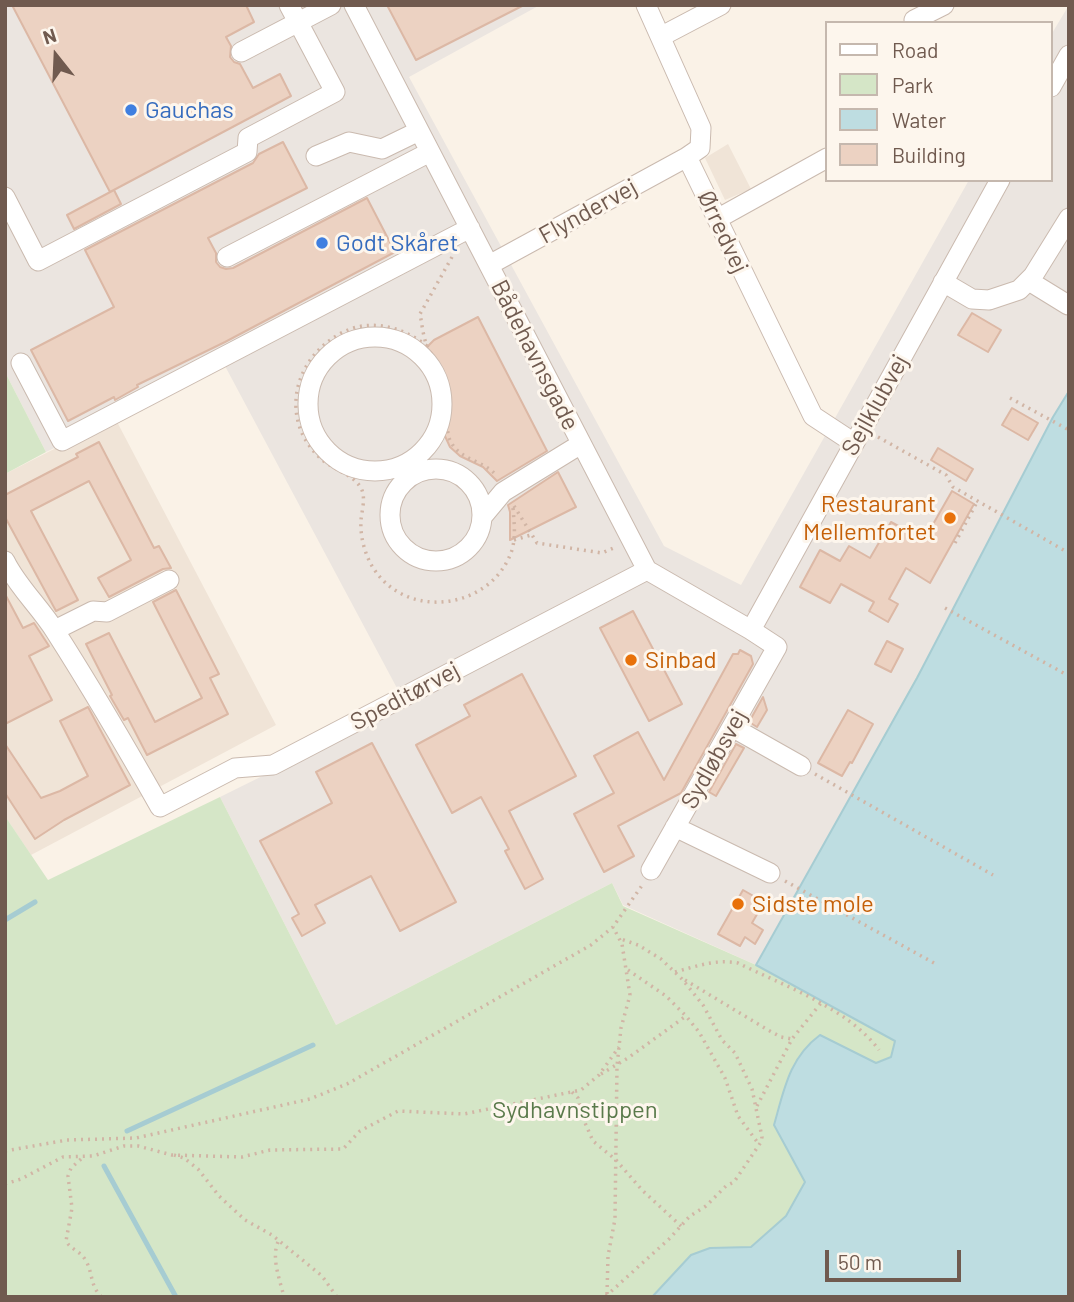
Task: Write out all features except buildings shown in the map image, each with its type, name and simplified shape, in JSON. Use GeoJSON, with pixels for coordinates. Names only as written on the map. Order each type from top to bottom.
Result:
{"type":"FeatureCollection","features":[{"type":"Feature","properties":{"kind":"street"},"geometry":{"type":"LineString","coordinates":[[241,52],[294,13],[331,5]]}},
{"type":"Feature","properties":{"kind":"street","name":"Bådehavnsgade"},"geometry":{"type":"LineString","coordinates":[[354,5],[647,570]]}},
{"type":"Feature","properties":{"kind":"street"},"geometry":{"type":"LineString","coordinates":[[646,5],[701,128],[700,148],[687,157]]}},
{"type":"Feature","properties":{"kind":"street"},"geometry":{"type":"LineString","coordinates":[[662,36],[721,5]]}},
{"type":"Feature","properties":{"kind":"street"},"geometry":{"type":"LineString","coordinates":[[911,16],[935,7]]}},
{"type":"Feature","properties":{"kind":"street"},"geometry":{"type":"LineString","coordinates":[[5,197],[38,261],[247,152],[248,138],[335,92],[294,13]]}},
{"type":"Feature","properties":{"kind":"street"},"geometry":{"type":"LineString","coordinates":[[1053,83],[1068,56]]}},
{"type":"Feature","properties":{"kind":"street"},"geometry":{"type":"LineString","coordinates":[[316,156],[349,142],[382,149],[419,131]]}},
{"type":"Feature","properties":{"kind":"street"},"geometry":{"type":"LineString","coordinates":[[227,257],[430,152]]}},
{"type":"Feature","properties":{"kind":"street","name":"Ørredvej"},"geometry":{"type":"LineString","coordinates":[[687,157],[813,416],[858,436]]}},
{"type":"Feature","properties":{"kind":"street","name":"Flyndervej"},"geometry":{"type":"LineString","coordinates":[[489,265],[687,157]]}},
{"type":"Feature","properties":{"kind":"street"},"geometry":{"type":"LineString","coordinates":[[717,219],[825,159]]}},
{"type":"Feature","properties":{"kind":"street","name":"Sejlklubvej"},"geometry":{"type":"LineString","coordinates":[[751,629],[998,182]]}},
{"type":"Feature","properties":{"kind":"street"},"geometry":{"type":"LineString","coordinates":[[943,282],[972,299],[989,300],[1019,290],[1029,281],[1069,218]]}},
{"type":"Feature","properties":{"kind":"street"},"geometry":{"type":"LineString","coordinates":[[21,363],[62,441],[470,228]]}},
{"type":"Feature","properties":{"kind":"street"},"geometry":{"type":"LineString","coordinates":[[1029,281],[1068,305]]}},
{"type":"Feature","properties":{"kind":"street"},"geometry":{"type":"LineString","coordinates":[[361,338],[383,338],[404,344],[422,356],[435,375],[441,396],[440,417],[432,438],[422,452],[393,469],[376,471],[354,468],[334,458],[319,442],[310,422],[307,400],[312,379],[324,360],[341,346],[361,338]]}},
{"type":"Feature","properties":{"kind":"street"},"geometry":{"type":"LineString","coordinates":[[432,438],[444,469]]}},
{"type":"Feature","properties":{"kind":"street"},"geometry":{"type":"LineString","coordinates":[[483,516],[507,495],[582,444]]}},
{"type":"Feature","properties":{"kind":"street"},"geometry":{"type":"LineString","coordinates":[[467,480],[477,492],[482,507],[483,516],[477,538],[467,550],[454,558],[438,562],[423,560],[408,553],[394,534],[390,511],[394,496],[402,483],[415,474],[429,469],[444,469],[507,495]]}},
{"type":"Feature","properties":{"kind":"street"},"geometry":{"type":"LineString","coordinates":[[376,471],[394,496]]}},
{"type":"Feature","properties":{"kind":"street"},"geometry":{"type":"LineString","coordinates":[[5,561],[55,630],[93,611],[107,612],[169,580]]}},
{"type":"Feature","properties":{"kind":"street"},"geometry":{"type":"LineString","coordinates":[[647,570],[751,629]]}},
{"type":"Feature","properties":{"kind":"street","name":"Speditørvej"},"geometry":{"type":"LineString","coordinates":[[55,630],[101,702],[160,807],[235,768],[273,765],[647,570]]}},
{"type":"Feature","properties":{"kind":"street","name":"Sydløbsvej"},"geometry":{"type":"LineString","coordinates":[[651,870],[777,647],[751,629]]}},
{"type":"Feature","properties":{"kind":"street"},"geometry":{"type":"LineString","coordinates":[[732,727],[801,766]]}},
{"type":"Feature","properties":{"kind":"street"},"geometry":{"type":"LineString","coordinates":[[675,827],[770,873]]}},
{"type":"Feature","properties":{"kind":"path"},"geometry":{"type":"LineString","coordinates":[[470,228],[420,314],[427,346],[441,368],[449,388],[451,409],[447,428],[450,442],[460,453],[494,472],[537,543],[602,553],[631,540]]}},
{"type":"Feature","properties":{"kind":"path"},"geometry":{"type":"LineString","coordinates":[[427,346],[400,330],[382,326],[361,326],[342,332],[325,342],[312,355],[299,382],[298,418],[304,437],[328,465],[354,479],[363,491],[362,538],[372,566],[393,588],[423,601],[457,601],[475,594],[499,575],[509,556],[514,540],[507,495]]}},
{"type":"Feature","properties":{"kind":"path"},"geometry":{"type":"LineString","coordinates":[[1010,397],[1069,430]]}},
{"type":"Feature","properties":{"kind":"path"},"geometry":{"type":"LineString","coordinates":[[858,436],[946,475],[953,487],[1069,553]]}},
{"type":"Feature","properties":{"kind":"path"},"geometry":{"type":"LineString","coordinates":[[955,543],[977,502]]}},
{"type":"Feature","properties":{"kind":"path"},"geometry":{"type":"LineString","coordinates":[[514,540],[531,535]]}},
{"type":"Feature","properties":{"kind":"path"},"geometry":{"type":"LineString","coordinates":[[945,608],[1069,676]]}},
{"type":"Feature","properties":{"kind":"path"},"geometry":{"type":"LineString","coordinates":[[801,766],[993,875]]}},
{"type":"Feature","properties":{"kind":"path"},"geometry":{"type":"LineString","coordinates":[[5,1151],[67,1140],[136,1138],[310,1099],[358,1077],[592,945],[613,928],[651,870]]}},
{"type":"Feature","properties":{"kind":"path"},"geometry":{"type":"LineString","coordinates":[[797,888],[933,963]]}},
{"type":"Feature","properties":{"kind":"path"},"geometry":{"type":"LineString","coordinates":[[606,1296],[608,1256],[615,1219],[617,1066],[621,1028],[631,995],[621,939],[613,928]]}},
{"type":"Feature","properties":{"kind":"path"},"geometry":{"type":"LineString","coordinates":[[606,1296],[669,1239],[690,1216],[734,1182],[762,1137],[752,1089],[738,1060],[722,1040],[703,1005],[661,959],[638,945],[621,939]]}},
{"type":"Feature","properties":{"kind":"path"},"geometry":{"type":"LineString","coordinates":[[675,972],[709,962],[738,963],[821,1003],[869,1035],[879,1050]]}},
{"type":"Feature","properties":{"kind":"path"},"geometry":{"type":"LineString","coordinates":[[628,970],[666,996],[686,1016],[712,1053],[733,1096],[738,1116],[759,1144]]}},
{"type":"Feature","properties":{"kind":"path"},"geometry":{"type":"LineString","coordinates":[[682,979],[768,1031],[792,1039]]}},
{"type":"Feature","properties":{"kind":"path"},"geometry":{"type":"LineString","coordinates":[[756,1108],[792,1039],[821,1003]]}},
{"type":"Feature","properties":{"kind":"path"},"geometry":{"type":"LineString","coordinates":[[172,1155],[242,1157],[279,1150],[337,1151],[347,1147],[360,1131],[398,1111],[464,1114],[572,1093],[617,1066],[686,1016]]}},
{"type":"Feature","properties":{"kind":"path"},"geometry":{"type":"LineString","coordinates":[[599,1075],[619,1048]]}},
{"type":"Feature","properties":{"kind":"path"},"geometry":{"type":"LineString","coordinates":[[572,1093],[578,1098],[589,1135],[681,1226]]}},
{"type":"Feature","properties":{"kind":"path"},"geometry":{"type":"LineString","coordinates":[[5,1184],[22,1180],[63,1157],[83,1157],[124,1146],[138,1146],[184,1158],[198,1169],[244,1220],[267,1232],[322,1276],[337,1297]]}},
{"type":"Feature","properties":{"kind":"path"},"geometry":{"type":"LineString","coordinates":[[83,1157],[75,1163],[68,1176],[72,1208],[66,1241],[85,1259],[95,1290],[102,1297]]}},
{"type":"Feature","properties":{"kind":"path"},"geometry":{"type":"LineString","coordinates":[[278,1242],[275,1249],[278,1259],[275,1267],[284,1297]]}},
{"type":"Feature","properties":{"kind":"shaded area"},"geometry":{"type":"Polygon","coordinates":[[[5,5],[540,5],[409,77],[664,546],[741,585],[968,182],[1053,182],[1053,32],[1069,5],[1069,391],[917,678],[756,965],[623,905],[612,883],[336,1025],[220,797],[406,705],[225,366],[46,452],[5,372],[5,5]]]}},
{"type":"Feature","properties":{"kind":"shaded area"},"geometry":{"type":"Polygon","coordinates":[[[728,144],[751,189],[725,200],[705,158],[728,144]]]}},
{"type":"Feature","properties":{"kind":"shaded area"},"geometry":{"type":"Polygon","coordinates":[[[115,418],[276,725],[31,855],[5,816],[5,474],[115,418]]]}},
{"type":"Feature","properties":{"kind":"green space"},"geometry":{"type":"Polygon","coordinates":[[[5,372],[46,452],[5,474],[5,372]]]}},
{"type":"Feature","properties":{"kind":"green space","name":"Sydhavnstippen"},"geometry":{"type":"Polygon","coordinates":[[[1069,402],[1069,1297],[667,1281],[652,1297],[5,1297],[5,816],[48,880],[220,797],[336,1025],[612,883],[623,906],[756,965],[836,1008],[764,952],[1069,402]]]}},
{"type":"Feature","properties":{"kind":"water"},"geometry":{"type":"Polygon","coordinates":[[[1069,391],[1069,1297],[652,1297],[691,1255],[710,1248],[751,1247],[786,1216],[805,1182],[774,1125],[794,1064],[810,1044],[820,1035],[876,1063],[891,1057],[895,1041],[756,965],[917,678],[1069,391]]]}},
{"type":"Feature","properties":{"kind":"waterway"},"geometry":{"type":"LineString","coordinates":[[5,920],[35,902]]}},
{"type":"Feature","properties":{"kind":"waterway"},"geometry":{"type":"LineString","coordinates":[[127,1131],[313,1045]]}},
{"type":"Feature","properties":{"kind":"waterway"},"geometry":{"type":"LineString","coordinates":[[104,1166],[176,1297]]}},
{"type":"Feature","properties":{"kind":"place","name":"Gauchas"},"geometry":{"type":"Point","coordinates":[131,110]}},
{"type":"Feature","properties":{"kind":"place","name":"Godt Skåret"},"geometry":{"type":"Point","coordinates":[322,243]}},
{"type":"Feature","properties":{"kind":"place","name":"Restaurant Mellemfortet"},"geometry":{"type":"Point","coordinates":[950,518]}},
{"type":"Feature","properties":{"kind":"place","name":"Sinbad"},"geometry":{"type":"Point","coordinates":[631,660]}},
{"type":"Feature","properties":{"kind":"place","name":"Sidste mole"},"geometry":{"type":"Point","coordinates":[738,904]}}]}
